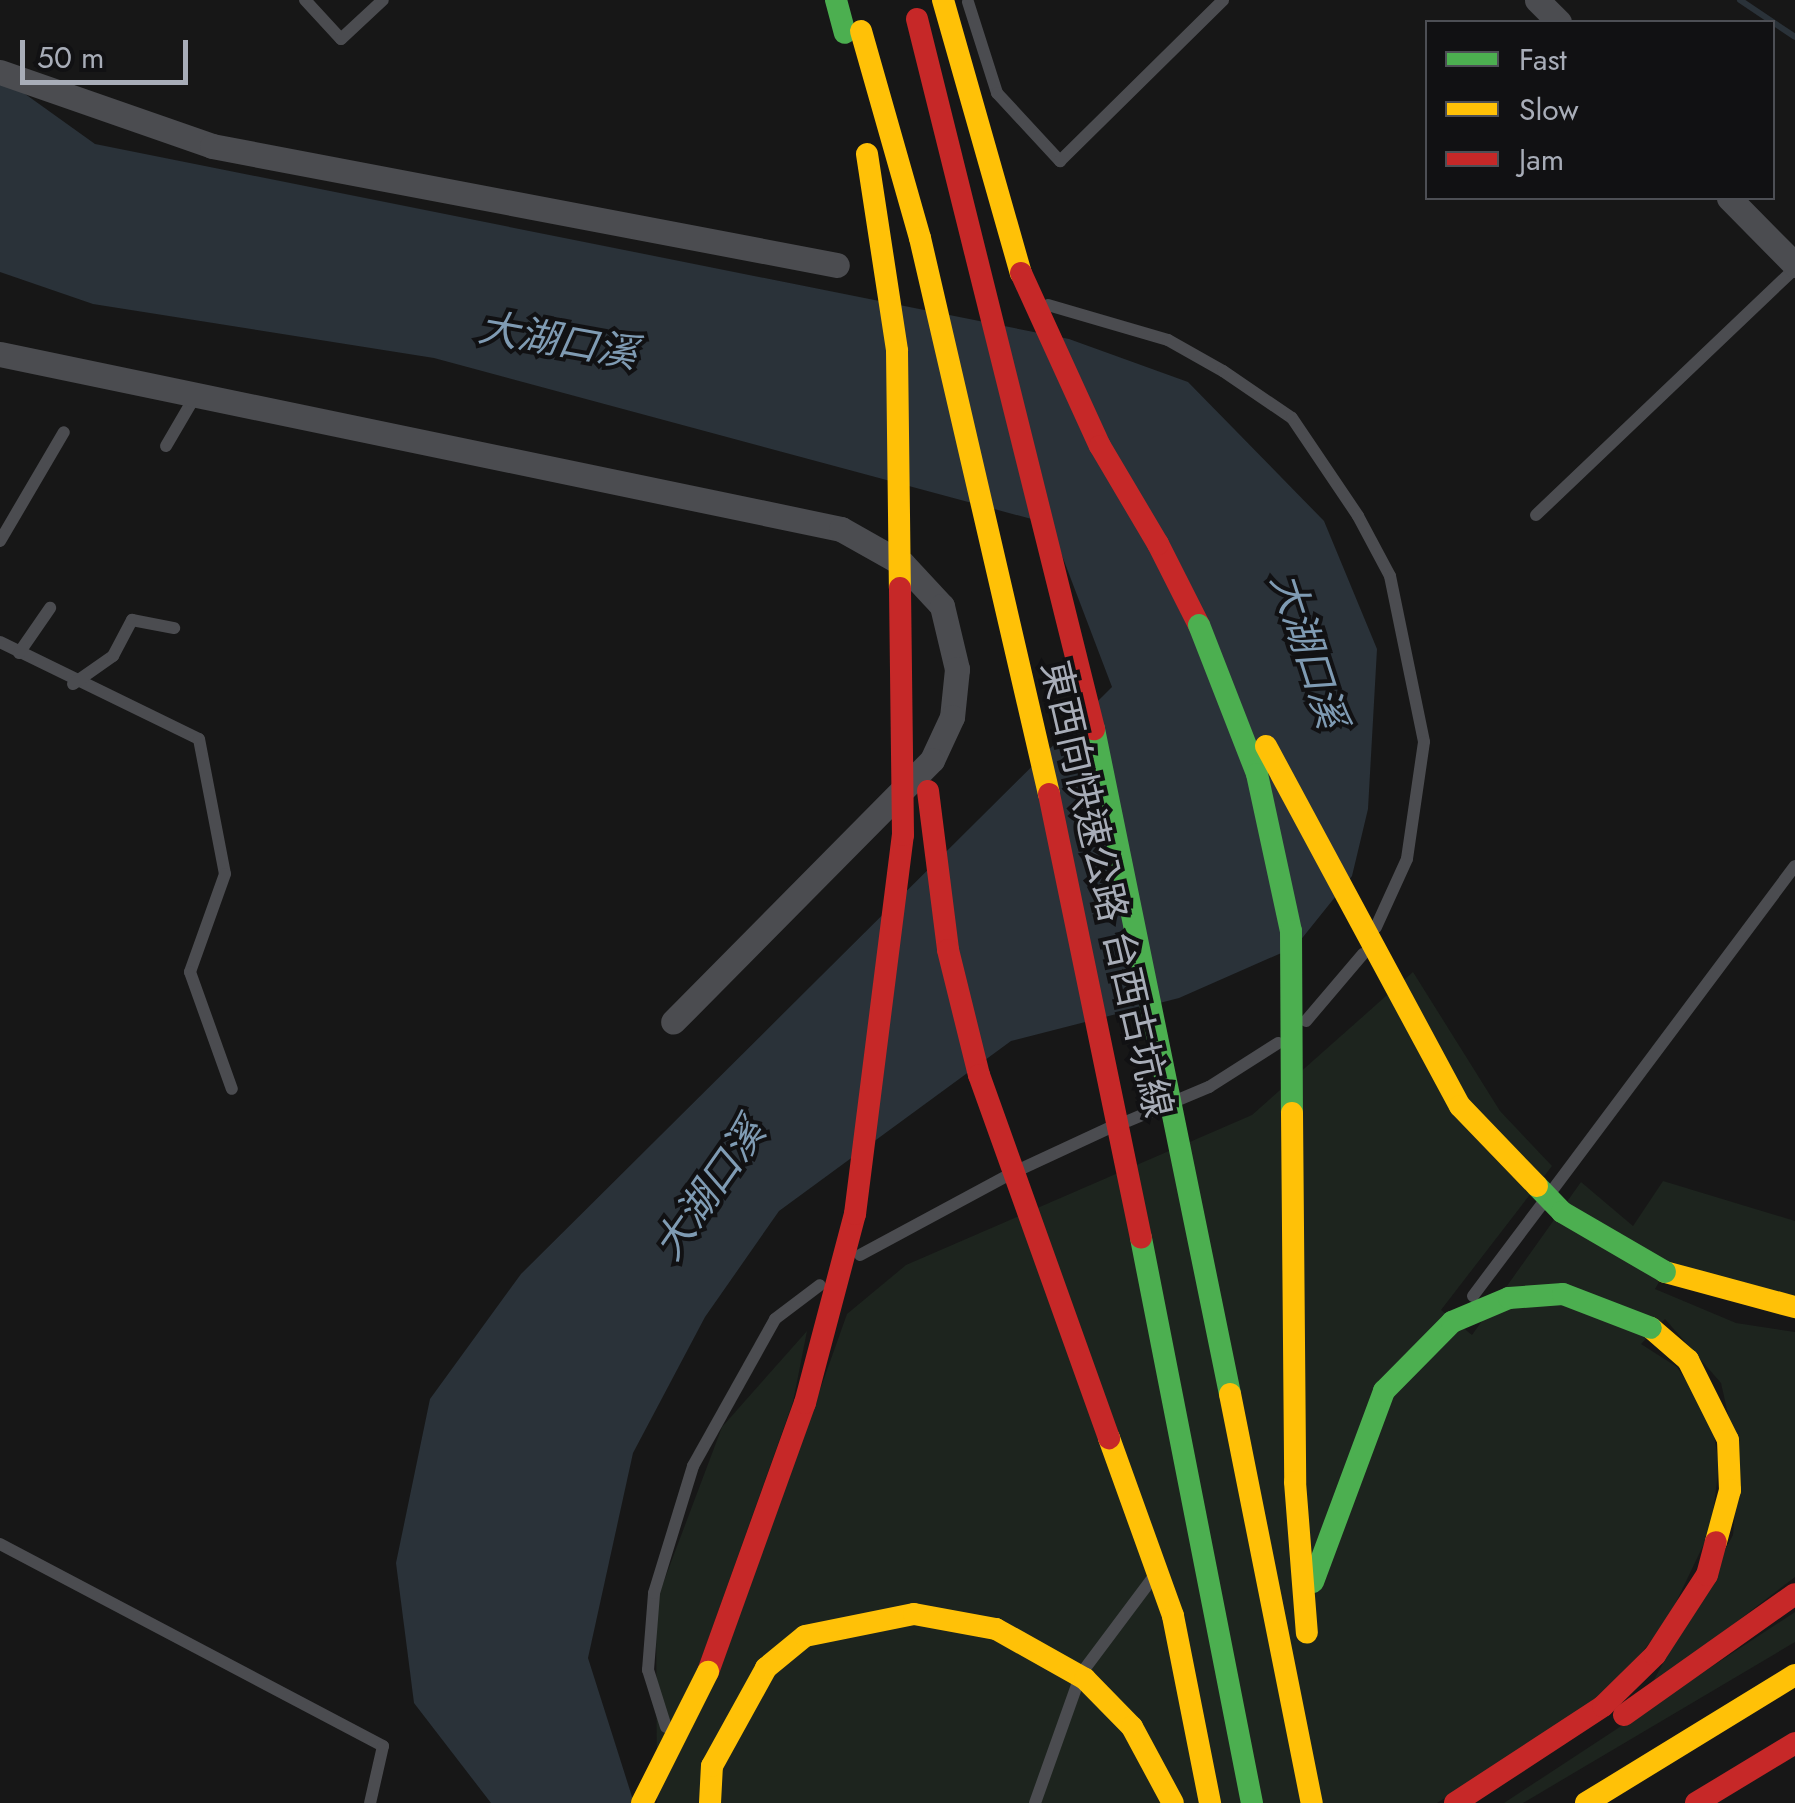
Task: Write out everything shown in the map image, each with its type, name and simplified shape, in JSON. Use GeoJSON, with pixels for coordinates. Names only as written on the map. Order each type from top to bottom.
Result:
{"type":"FeatureCollection","features":[{"type":"Feature","properties":{"kind":"highway"},"geometry":{"type":"LineString","coordinates":[[836,0],[853,32],[888,266],[904,558],[948,950],[980,1075],[1174,1616],[1210,1803]]}},
{"type":"Feature","properties":{"kind":"highway","name":"東西向快速公路 台西古坑線"},"geometry":{"type":"LineString","coordinates":[[853,0],[853,32],[920,238],[1085,950],[1252,1803]]}},
{"type":"Feature","properties":{"kind":"highway"},"geometry":{"type":"LineString","coordinates":[[943,0],[1022,273],[1100,446],[1158,544],[1460,1106],[1562,1212],[1665,1272],[1795,1306]]}},
{"type":"Feature","properties":{"kind":"highway","name":"東西向快速公路 台西古坑線"},"geometry":{"type":"LineString","coordinates":[[915,10],[1008,356],[1119,837],[1312,1803]]}},
{"type":"Feature","properties":{"kind":"highway"},"geometry":{"type":"LineString","coordinates":[[642,1803],[708,1672],[805,1403],[855,1214],[890,983],[903,835],[904,558]]}},
{"type":"Feature","properties":{"kind":"highway"},"geometry":{"type":"LineString","coordinates":[[1199,624],[1257,774],[1292,931],[1298,1020],[1290,1223],[1304,1619],[1312,1656]]}},
{"type":"Feature","properties":{"kind":"highway"},"geometry":{"type":"LineString","coordinates":[[1304,1619],[1360,1437],[1403,1364],[1452,1322],[1510,1298],[1563,1294],[1651,1328],[1688,1360],[1728,1440],[1730,1490],[1707,1575],[1655,1655],[1603,1706],[1455,1803]]}},
{"type":"Feature","properties":{"kind":"highway"},"geometry":{"type":"LineString","coordinates":[[1475,1803],[1630,1711],[1795,1594]]}},
{"type":"Feature","properties":{"kind":"highway"},"geometry":{"type":"LineString","coordinates":[[710,1803],[712,1766],[766,1668],[804,1636],[914,1614],[996,1629],[1085,1679],[1132,1727],[1173,1803]]}},
{"type":"Feature","properties":{"kind":"highway"},"geometry":{"type":"LineString","coordinates":[[1586,1803],[1795,1676]]}},
{"type":"Feature","properties":{"kind":"highway"},"geometry":{"type":"LineString","coordinates":[[1696,1803],[1795,1743]]}},
{"type":"Feature","properties":{"kind":"street"},"geometry":{"type":"LineString","coordinates":[[1537,0],[1557,20]]}},
{"type":"Feature","properties":{"kind":"street"},"geometry":{"type":"LineString","coordinates":[[0,72],[212,146],[837,265]]}},
{"type":"Feature","properties":{"kind":"street"},"geometry":{"type":"LineString","coordinates":[[1731,200],[1795,267]]}},
{"type":"Feature","properties":{"kind":"street"},"geometry":{"type":"LineString","coordinates":[[0,354],[194,398],[841,529],[903,564],[942,606],[958,669],[952,718],[932,760],[673,1022]]}},
{"type":"Feature","properties":{"kind":"lane"},"geometry":{"type":"LineString","coordinates":[[305,0],[341,39],[384,0]]}},
{"type":"Feature","properties":{"kind":"lane"},"geometry":{"type":"LineString","coordinates":[[967,0],[996,93],[1060,161],[1223,0]]}},
{"type":"Feature","properties":{"kind":"lane"},"geometry":{"type":"LineString","coordinates":[[837,265],[954,288]]}},
{"type":"Feature","properties":{"kind":"lane"},"geometry":{"type":"LineString","coordinates":[[1536,515],[1795,267]]}},
{"type":"Feature","properties":{"kind":"lane"},"geometry":{"type":"LineString","coordinates":[[682,1768],[648,1670],[654,1594],[693,1466],[775,1319],[896,1234],[1268,1051],[1354,974],[1406,859],[1424,742],[1394,592],[1358,516],[1292,418],[1168,340],[973,291]]}},
{"type":"Feature","properties":{"kind":"lane"},"geometry":{"type":"LineString","coordinates":[[166,446],[194,398]]}},
{"type":"Feature","properties":{"kind":"lane"},"geometry":{"type":"LineString","coordinates":[[0,541],[64,432]]}},
{"type":"Feature","properties":{"kind":"lane"},"geometry":{"type":"LineString","coordinates":[[19,653],[50,608]]}},
{"type":"Feature","properties":{"kind":"lane"},"geometry":{"type":"LineString","coordinates":[[73,684],[113,656],[132,620],[174,628]]}},
{"type":"Feature","properties":{"kind":"lane"},"geometry":{"type":"LineString","coordinates":[[0,642],[73,684],[198,739],[225,874],[190,972],[232,1089]]}},
{"type":"Feature","properties":{"kind":"lane"},"geometry":{"type":"LineString","coordinates":[[1332,1473],[1795,866]]}},
{"type":"Feature","properties":{"kind":"lane"},"geometry":{"type":"LineString","coordinates":[[1245,1537],[1282,1522],[1320,1485]]}},
{"type":"Feature","properties":{"kind":"lane"},"geometry":{"type":"LineString","coordinates":[[0,1544],[383,1746],[370,1803]]}},
{"type":"Feature","properties":{"kind":"lane"},"geometry":{"type":"LineString","coordinates":[[1190,1558],[1226,1544]]}},
{"type":"Feature","properties":{"kind":"lane"},"geometry":{"type":"LineString","coordinates":[[1036,1803],[1068,1703],[1107,1627],[1145,1583],[1175,1566]]}},
{"type":"Feature","properties":{"kind":"lane"},"geometry":{"type":"LineString","coordinates":[[696,1780],[722,1803]]}},
{"type":"Feature","properties":{"kind":"shaded area"},"geometry":{"type":"Polygon","coordinates":[[[1413,972],[1500,1111],[1552,1166],[1441,1310],[1472,1335],[1581,1182],[1633,1226],[1663,1181],[1795,1221],[1795,1304],[1748,1298],[1669,1265],[1655,1289],[1736,1323],[1795,1332],[1795,1577],[1649,1689],[1733,1535],[1739,1463],[1721,1383],[1665,1319],[1641,1344],[1677,1367],[1711,1418],[1719,1465],[1711,1529],[1668,1619],[1630,1668],[1572,1719],[1437,1803],[657,1803],[656,1602],[722,1427],[807,1331],[793,1402],[699,1665],[718,1676],[847,1314],[906,1265],[1252,1115],[1413,972]]]}},
{"type":"Feature","properties":{"kind":"shaded area"},"geometry":{"type":"Polygon","coordinates":[[[1795,1612],[1795,1642],[1523,1803],[1504,1803],[1795,1612]]]}},
{"type":"Feature","properties":{"kind":"water","name":"大湖口溪"},"geometry":{"type":"Polygon","coordinates":[[[0,76],[95,144],[1069,339],[1188,382],[1324,521],[1377,649],[1368,809],[1352,876],[1295,947],[1179,998],[1011,1041],[779,1211],[705,1317],[633,1453],[588,1658],[634,1803],[491,1803],[414,1703],[396,1563],[430,1399],[521,1274],[1112,687],[1050,524],[434,358],[93,304],[0,272],[0,76]]]}},
{"type":"Feature","properties":{"kind":"waterway"},"geometry":{"type":"LineString","coordinates":[[1740,0],[1770,20]]}},
{"type":"Feature","properties":{"kind":"waterway"},"geometry":{"type":"LineString","coordinates":[[1775,24],[1795,37]]}},
{"type":"Feature","properties":{"kind":"traffic: fast"},"geometry":{"type":"LineString","coordinates":[[836,0],[845,33]]}},
{"type":"Feature","properties":{"kind":"traffic: fast"},"geometry":{"type":"LineString","coordinates":[[1199,625],[1257,774],[1291,931],[1292,1113]]}},
{"type":"Feature","properties":{"kind":"traffic: fast"},"geometry":{"type":"LineString","coordinates":[[1094,729],[1230,1394]]}},
{"type":"Feature","properties":{"kind":"traffic: fast"},"geometry":{"type":"LineString","coordinates":[[1537,1186],[1562,1212],[1665,1272]]}},
{"type":"Feature","properties":{"kind":"traffic: fast"},"geometry":{"type":"LineString","coordinates":[[1141,1238],[1252,1803]]}},
{"type":"Feature","properties":{"kind":"traffic: fast"},"geometry":{"type":"LineString","coordinates":[[1313,1582],[1384,1391],[1452,1322],[1509,1298],[1563,1294],[1651,1328]]}},
{"type":"Feature","properties":{"kind":"traffic: slow"},"geometry":{"type":"LineString","coordinates":[[943,0],[1021,273]]}},
{"type":"Feature","properties":{"kind":"traffic: slow"},"geometry":{"type":"LineString","coordinates":[[861,31],[920,238],[1049,794]]}},
{"type":"Feature","properties":{"kind":"traffic: slow"},"geometry":{"type":"LineString","coordinates":[[867,154],[897,351],[900,588]]}},
{"type":"Feature","properties":{"kind":"traffic: slow"},"geometry":{"type":"LineString","coordinates":[[1266,746],[1460,1106],[1537,1186]]}},
{"type":"Feature","properties":{"kind":"traffic: slow"},"geometry":{"type":"LineString","coordinates":[[1292,1113],[1295,1482],[1307,1633]]}},
{"type":"Feature","properties":{"kind":"traffic: slow"},"geometry":{"type":"LineString","coordinates":[[1665,1272],[1795,1307]]}},
{"type":"Feature","properties":{"kind":"traffic: slow"},"geometry":{"type":"LineString","coordinates":[[1651,1328],[1688,1360],[1728,1440],[1730,1490],[1716,1542]]}},
{"type":"Feature","properties":{"kind":"traffic: slow"},"geometry":{"type":"LineString","coordinates":[[1230,1394],[1312,1803]]}},
{"type":"Feature","properties":{"kind":"traffic: slow"},"geometry":{"type":"LineString","coordinates":[[1109,1438],[1173,1616],[1210,1803]]}},
{"type":"Feature","properties":{"kind":"traffic: slow"},"geometry":{"type":"LineString","coordinates":[[710,1803],[712,1766],[766,1668],[805,1636],[914,1614],[996,1629],[1085,1679],[1132,1727],[1173,1803]]}},
{"type":"Feature","properties":{"kind":"traffic: slow"},"geometry":{"type":"LineString","coordinates":[[642,1803],[708,1672]]}},
{"type":"Feature","properties":{"kind":"traffic: slow"},"geometry":{"type":"LineString","coordinates":[[1586,1803],[1795,1675]]}},
{"type":"Feature","properties":{"kind":"traffic: jam"},"geometry":{"type":"LineString","coordinates":[[917,19],[1094,729]]}},
{"type":"Feature","properties":{"kind":"traffic: jam"},"geometry":{"type":"LineString","coordinates":[[1021,273],[1100,446],[1158,544]]}},
{"type":"Feature","properties":{"kind":"traffic: jam"},"geometry":{"type":"LineString","coordinates":[[1158,544],[1199,625]]}},
{"type":"Feature","properties":{"kind":"traffic: jam"},"geometry":{"type":"LineString","coordinates":[[805,1403],[855,1214],[903,835],[900,588]]}},
{"type":"Feature","properties":{"kind":"traffic: jam"},"geometry":{"type":"LineString","coordinates":[[928,791],[948,950],[979,1075],[1109,1438]]}},
{"type":"Feature","properties":{"kind":"traffic: jam"},"geometry":{"type":"LineString","coordinates":[[1049,794],[1141,1238]]}},
{"type":"Feature","properties":{"kind":"traffic: jam"},"geometry":{"type":"LineString","coordinates":[[708,1672],[805,1403]]}},
{"type":"Feature","properties":{"kind":"traffic: jam"},"geometry":{"type":"LineString","coordinates":[[1455,1803],[1603,1706],[1655,1655],[1707,1575],[1716,1542]]}},
{"type":"Feature","properties":{"kind":"traffic: jam"},"geometry":{"type":"LineString","coordinates":[[1624,1715],[1795,1594]]}},
{"type":"Feature","properties":{"kind":"traffic: jam"},"geometry":{"type":"LineString","coordinates":[[1696,1803],[1795,1743]]}}]}
